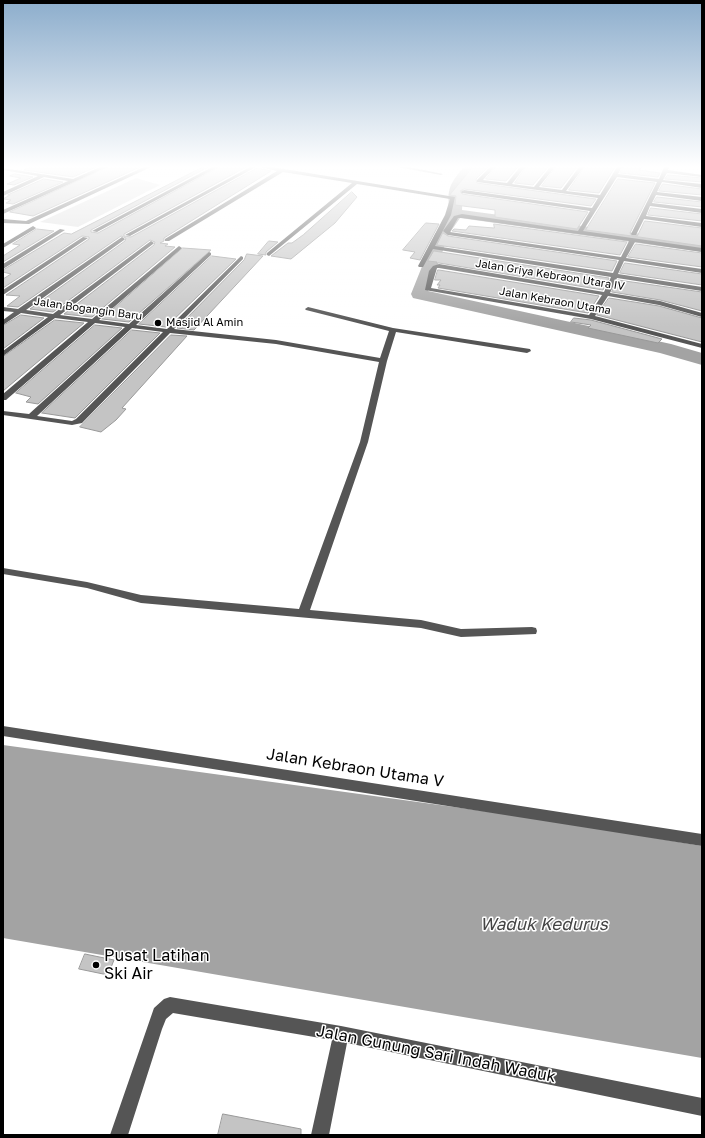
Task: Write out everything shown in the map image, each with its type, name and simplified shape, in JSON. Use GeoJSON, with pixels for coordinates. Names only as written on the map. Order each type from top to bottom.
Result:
{"type":"FeatureCollection","features":[{"type":"Feature","properties":{"kind":"street"},"geometry":{"type":"LineString","coordinates":[[4,222],[27,222],[31,220]]}},
{"type":"Feature","properties":{"kind":"street"},"geometry":{"type":"LineString","coordinates":[[94,232],[116,220]]}},
{"type":"Feature","properties":{"kind":"street"},"geometry":{"type":"LineString","coordinates":[[128,235],[156,220]]}},
{"type":"Feature","properties":{"kind":"street"},"geometry":{"type":"LineString","coordinates":[[167,240],[200,220]]}},
{"type":"Feature","properties":{"kind":"street"},"geometry":{"type":"LineString","coordinates":[[269,254],[310,220]]}},
{"type":"Feature","properties":{"kind":"street"},"geometry":{"type":"LineString","coordinates":[[421,266],[446,220]]}},
{"type":"Feature","properties":{"kind":"street"},"geometry":{"type":"LineString","coordinates":[[454,220],[446,231],[448,233],[702,271]]}},
{"type":"Feature","properties":{"kind":"street"},"geometry":{"type":"LineString","coordinates":[[497,220],[702,244]]}},
{"type":"Feature","properties":{"kind":"street"},"geometry":{"type":"LineString","coordinates":[[539,220],[561,223]]}},
{"type":"Feature","properties":{"kind":"street"},"geometry":{"type":"LineString","coordinates":[[582,230],[588,220]]}},
{"type":"Feature","properties":{"kind":"street"},"geometry":{"type":"LineString","coordinates":[[591,317],[606,294],[641,220]]}},
{"type":"Feature","properties":{"kind":"street"},"geometry":{"type":"LineString","coordinates":[[665,220],[702,225]]}},
{"type":"Feature","properties":{"kind":"street"},"geometry":{"type":"LineString","coordinates":[[576,225],[582,230]]}},
{"type":"Feature","properties":{"kind":"street"},"geometry":{"type":"LineString","coordinates":[[3,246],[33,228]]}},
{"type":"Feature","properties":{"kind":"street"},"geometry":{"type":"LineString","coordinates":[[3,267],[62,230]]}},
{"type":"Feature","properties":{"kind":"street"},"geometry":{"type":"LineString","coordinates":[[633,237],[702,250]]}},
{"type":"Feature","properties":{"kind":"street"},"geometry":{"type":"LineString","coordinates":[[3,293],[84,238]]}},
{"type":"Feature","properties":{"kind":"street"},"geometry":{"type":"LineString","coordinates":[[3,323],[122,239]]}},
{"type":"Feature","properties":{"kind":"street"},"geometry":{"type":"LineString","coordinates":[[3,354],[151,242]]}},
{"type":"Feature","properties":{"kind":"street"},"geometry":{"type":"LineString","coordinates":[[431,247],[702,289]]}},
{"type":"Feature","properties":{"kind":"street"},"geometry":{"type":"LineString","coordinates":[[3,398],[180,248]]}},
{"type":"Feature","properties":{"kind":"street"},"geometry":{"type":"LineString","coordinates":[[31,417],[209,254]]}},
{"type":"Feature","properties":{"kind":"street"},"geometry":{"type":"LineString","coordinates":[[3,413],[72,422],[79,421],[240,258]]}},
{"type":"Feature","properties":{"kind":"street","name":"Jalan Griya Kebraon Utara IV"},"geometry":{"type":"LineString","coordinates":[[436,266],[702,309]]}},
{"type":"Feature","properties":{"kind":"street","name":"Jalan Kebraon Utama"},"geometry":{"type":"LineString","coordinates":[[436,266],[432,271],[427,289],[430,290],[591,317],[702,346]]}},
{"type":"Feature","properties":{"kind":"street","name":"Jalan Griya Kebraon Utara IV"},"geometry":{"type":"LineString","coordinates":[[660,303],[702,315]]}},
{"type":"Feature","properties":{"kind":"street","name":"Jalan Bogangin Baru"},"geometry":{"type":"LineString","coordinates":[[3,309],[169,331],[276,342],[384,360]]}},
{"type":"Feature","properties":{"kind":"street"},"geometry":{"type":"LineString","coordinates":[[308,309],[393,330],[527,351]]}},
{"type":"Feature","properties":{"kind":"street"},"geometry":{"type":"LineString","coordinates":[[307,614],[364,442],[393,330]]}},
{"type":"Feature","properties":{"kind":"street"},"geometry":{"type":"LineString","coordinates":[[3,571],[87,585],[141,599],[421,624],[461,633],[532,631]]}},
{"type":"Feature","properties":{"kind":"street","name":"Jalan Kebraon Utama V"},"geometry":{"type":"LineString","coordinates":[[3,731],[702,840]]}},
{"type":"Feature","properties":{"kind":"street","name":"Jalan Gunung Sari Indah Waduk"},"geometry":{"type":"LineString","coordinates":[[119,1135],[154,1029],[160,1014],[170,1005],[341,1034],[702,1107]]}},
{"type":"Feature","properties":{"kind":"street"},"geometry":{"type":"LineString","coordinates":[[320,1135],[341,1034]]}},
{"type":"Feature","properties":{"kind":"shaded area"},"geometry":{"type":"Polygon","coordinates":[[[44,220],[91,220],[78,227],[40,222],[44,220]]]}},
{"type":"Feature","properties":{"kind":"water","name":"Waduk Kedurus"},"geometry":{"type":"Polygon","coordinates":[[[3,745],[556,821],[702,846],[702,1058],[3,938],[3,745]]]}},
{"type":"Feature","properties":{"kind":"building"},"geometry":{"type":"Polygon","coordinates":[[[98,220],[109,220],[91,230],[91,232],[98,233],[122,220],[149,220],[124,234],[124,236],[131,237],[162,220],[193,220],[164,238],[164,241],[160,243],[168,244],[165,246],[175,247],[92,317],[64,314],[154,245],[155,242],[150,240],[53,312],[30,309],[125,241],[126,238],[121,236],[18,307],[7,306],[20,296],[6,295],[89,239],[89,237],[82,236],[3,288],[3,279],[11,274],[3,272],[3,270],[64,233],[71,234],[98,220]]]}},
{"type":"Feature","properties":{"kind":"building"},"geometry":{"type":"Polygon","coordinates":[[[320,220],[337,220],[291,259],[271,256],[288,243],[292,243],[320,220]]]}},
{"type":"Feature","properties":{"kind":"building"},"geometry":{"type":"Polygon","coordinates":[[[516,220],[583,220],[577,229],[516,220]]]}},
{"type":"Feature","properties":{"kind":"building"},"geometry":{"type":"Polygon","coordinates":[[[592,220],[636,220],[630,233],[632,236],[586,230],[592,220]]]}},
{"type":"Feature","properties":{"kind":"building"},"geometry":{"type":"Polygon","coordinates":[[[645,221],[702,228],[702,246],[632,236],[637,236],[645,221]]]}},
{"type":"Feature","properties":{"kind":"building"},"geometry":{"type":"Polygon","coordinates":[[[426,223],[439,224],[420,260],[410,258],[415,252],[403,250],[426,223]]]}},
{"type":"Feature","properties":{"kind":"building"},"geometry":{"type":"Polygon","coordinates":[[[494,224],[627,242],[620,255],[452,231],[454,229],[466,230],[469,226],[494,228],[494,224]]]}},
{"type":"Feature","properties":{"kind":"building"},"geometry":{"type":"Polygon","coordinates":[[[37,229],[54,231],[3,262],[3,256],[20,245],[13,244],[37,229]]]}},
{"type":"Feature","properties":{"kind":"building"},"geometry":{"type":"Polygon","coordinates":[[[443,233],[448,236],[617,261],[612,271],[437,245],[443,233]]]}},
{"type":"Feature","properties":{"kind":"building"},"geometry":{"type":"Polygon","coordinates":[[[269,241],[278,242],[266,252],[266,255],[258,254],[269,241]]]}},
{"type":"Feature","properties":{"kind":"building"},"geometry":{"type":"Polygon","coordinates":[[[636,244],[702,253],[702,267],[628,257],[636,244]]]}},
{"type":"Feature","properties":{"kind":"building"},"geometry":{"type":"Polygon","coordinates":[[[183,248],[211,250],[129,322],[102,319],[183,248]]]}},
{"type":"Feature","properties":{"kind":"building"},"geometry":{"type":"Polygon","coordinates":[[[434,251],[609,278],[603,290],[428,261],[434,251]]]}},
{"type":"Feature","properties":{"kind":"building"},"geometry":{"type":"Polygon","coordinates":[[[247,254],[263,256],[194,330],[177,328],[244,260],[247,254]]]}},
{"type":"Feature","properties":{"kind":"building"},"geometry":{"type":"Polygon","coordinates":[[[212,256],[236,259],[166,327],[139,324],[212,256]]]}},
{"type":"Feature","properties":{"kind":"building"},"geometry":{"type":"Polygon","coordinates":[[[625,263],[702,274],[702,285],[620,273],[625,263]]]}},
{"type":"Feature","properties":{"kind":"building"},"geometry":{"type":"Polygon","coordinates":[[[438,270],[599,296],[588,313],[438,288],[440,285],[437,285],[441,280],[435,280],[438,270]]]}},
{"type":"Feature","properties":{"kind":"building"},"geometry":{"type":"Polygon","coordinates":[[[618,280],[702,292],[702,311],[660,300],[612,292],[618,280]]]}},
{"type":"Feature","properties":{"kind":"building"},"geometry":{"type":"Polygon","coordinates":[[[609,298],[659,306],[702,318],[702,342],[597,315],[609,298]]]}},
{"type":"Feature","properties":{"kind":"building"},"geometry":{"type":"Polygon","coordinates":[[[21,315],[44,318],[3,349],[3,326],[21,315]]]}},
{"type":"Feature","properties":{"kind":"building"},"geometry":{"type":"Polygon","coordinates":[[[574,318],[591,320],[662,339],[658,343],[588,328],[591,325],[571,322],[574,318]]]}},
{"type":"Feature","properties":{"kind":"building"},"geometry":{"type":"Polygon","coordinates":[[[55,320],[84,323],[3,391],[3,357],[55,320]]]}},
{"type":"Feature","properties":{"kind":"building"},"geometry":{"type":"Polygon","coordinates":[[[95,325],[122,328],[38,404],[26,402],[31,397],[16,393],[95,325]]]}},
{"type":"Feature","properties":{"kind":"building"},"geometry":{"type":"Polygon","coordinates":[[[132,330],[160,333],[75,418],[42,413],[132,330]]]}},
{"type":"Feature","properties":{"kind":"building"},"geometry":{"type":"Polygon","coordinates":[[[171,335],[187,336],[122,408],[126,409],[116,420],[101,432],[80,427],[171,335]]]}},
{"type":"Feature","properties":{"kind":"building","name":"Pusat Latihan Ski Air"},"geometry":{"type":"Polygon","coordinates":[[[85,954],[114,960],[108,975],[79,969],[85,954]]]}},
{"type":"Feature","properties":{"kind":"building"},"geometry":{"type":"Polygon","coordinates":[[[223,1114],[301,1129],[301,1135],[218,1135],[223,1114]]]}},
{"type":"Feature","properties":{"kind":"waterway"},"geometry":{"type":"LineString","coordinates":[[452,220],[442,234],[419,294],[664,348],[702,359]]}},
{"type":"Feature","properties":{"kind":"waterway"},"geometry":{"type":"LineString","coordinates":[[505,220],[702,247]]}},
{"type":"Feature","properties":{"kind":"place","name":"Masjid Al Amin"},"geometry":{"type":"Point","coordinates":[158,323]}},
{"type":"Feature","properties":{"kind":"place","name":"Pusat Latihan Ski Air"},"geometry":{"type":"Point","coordinates":[96,965]}}]}
